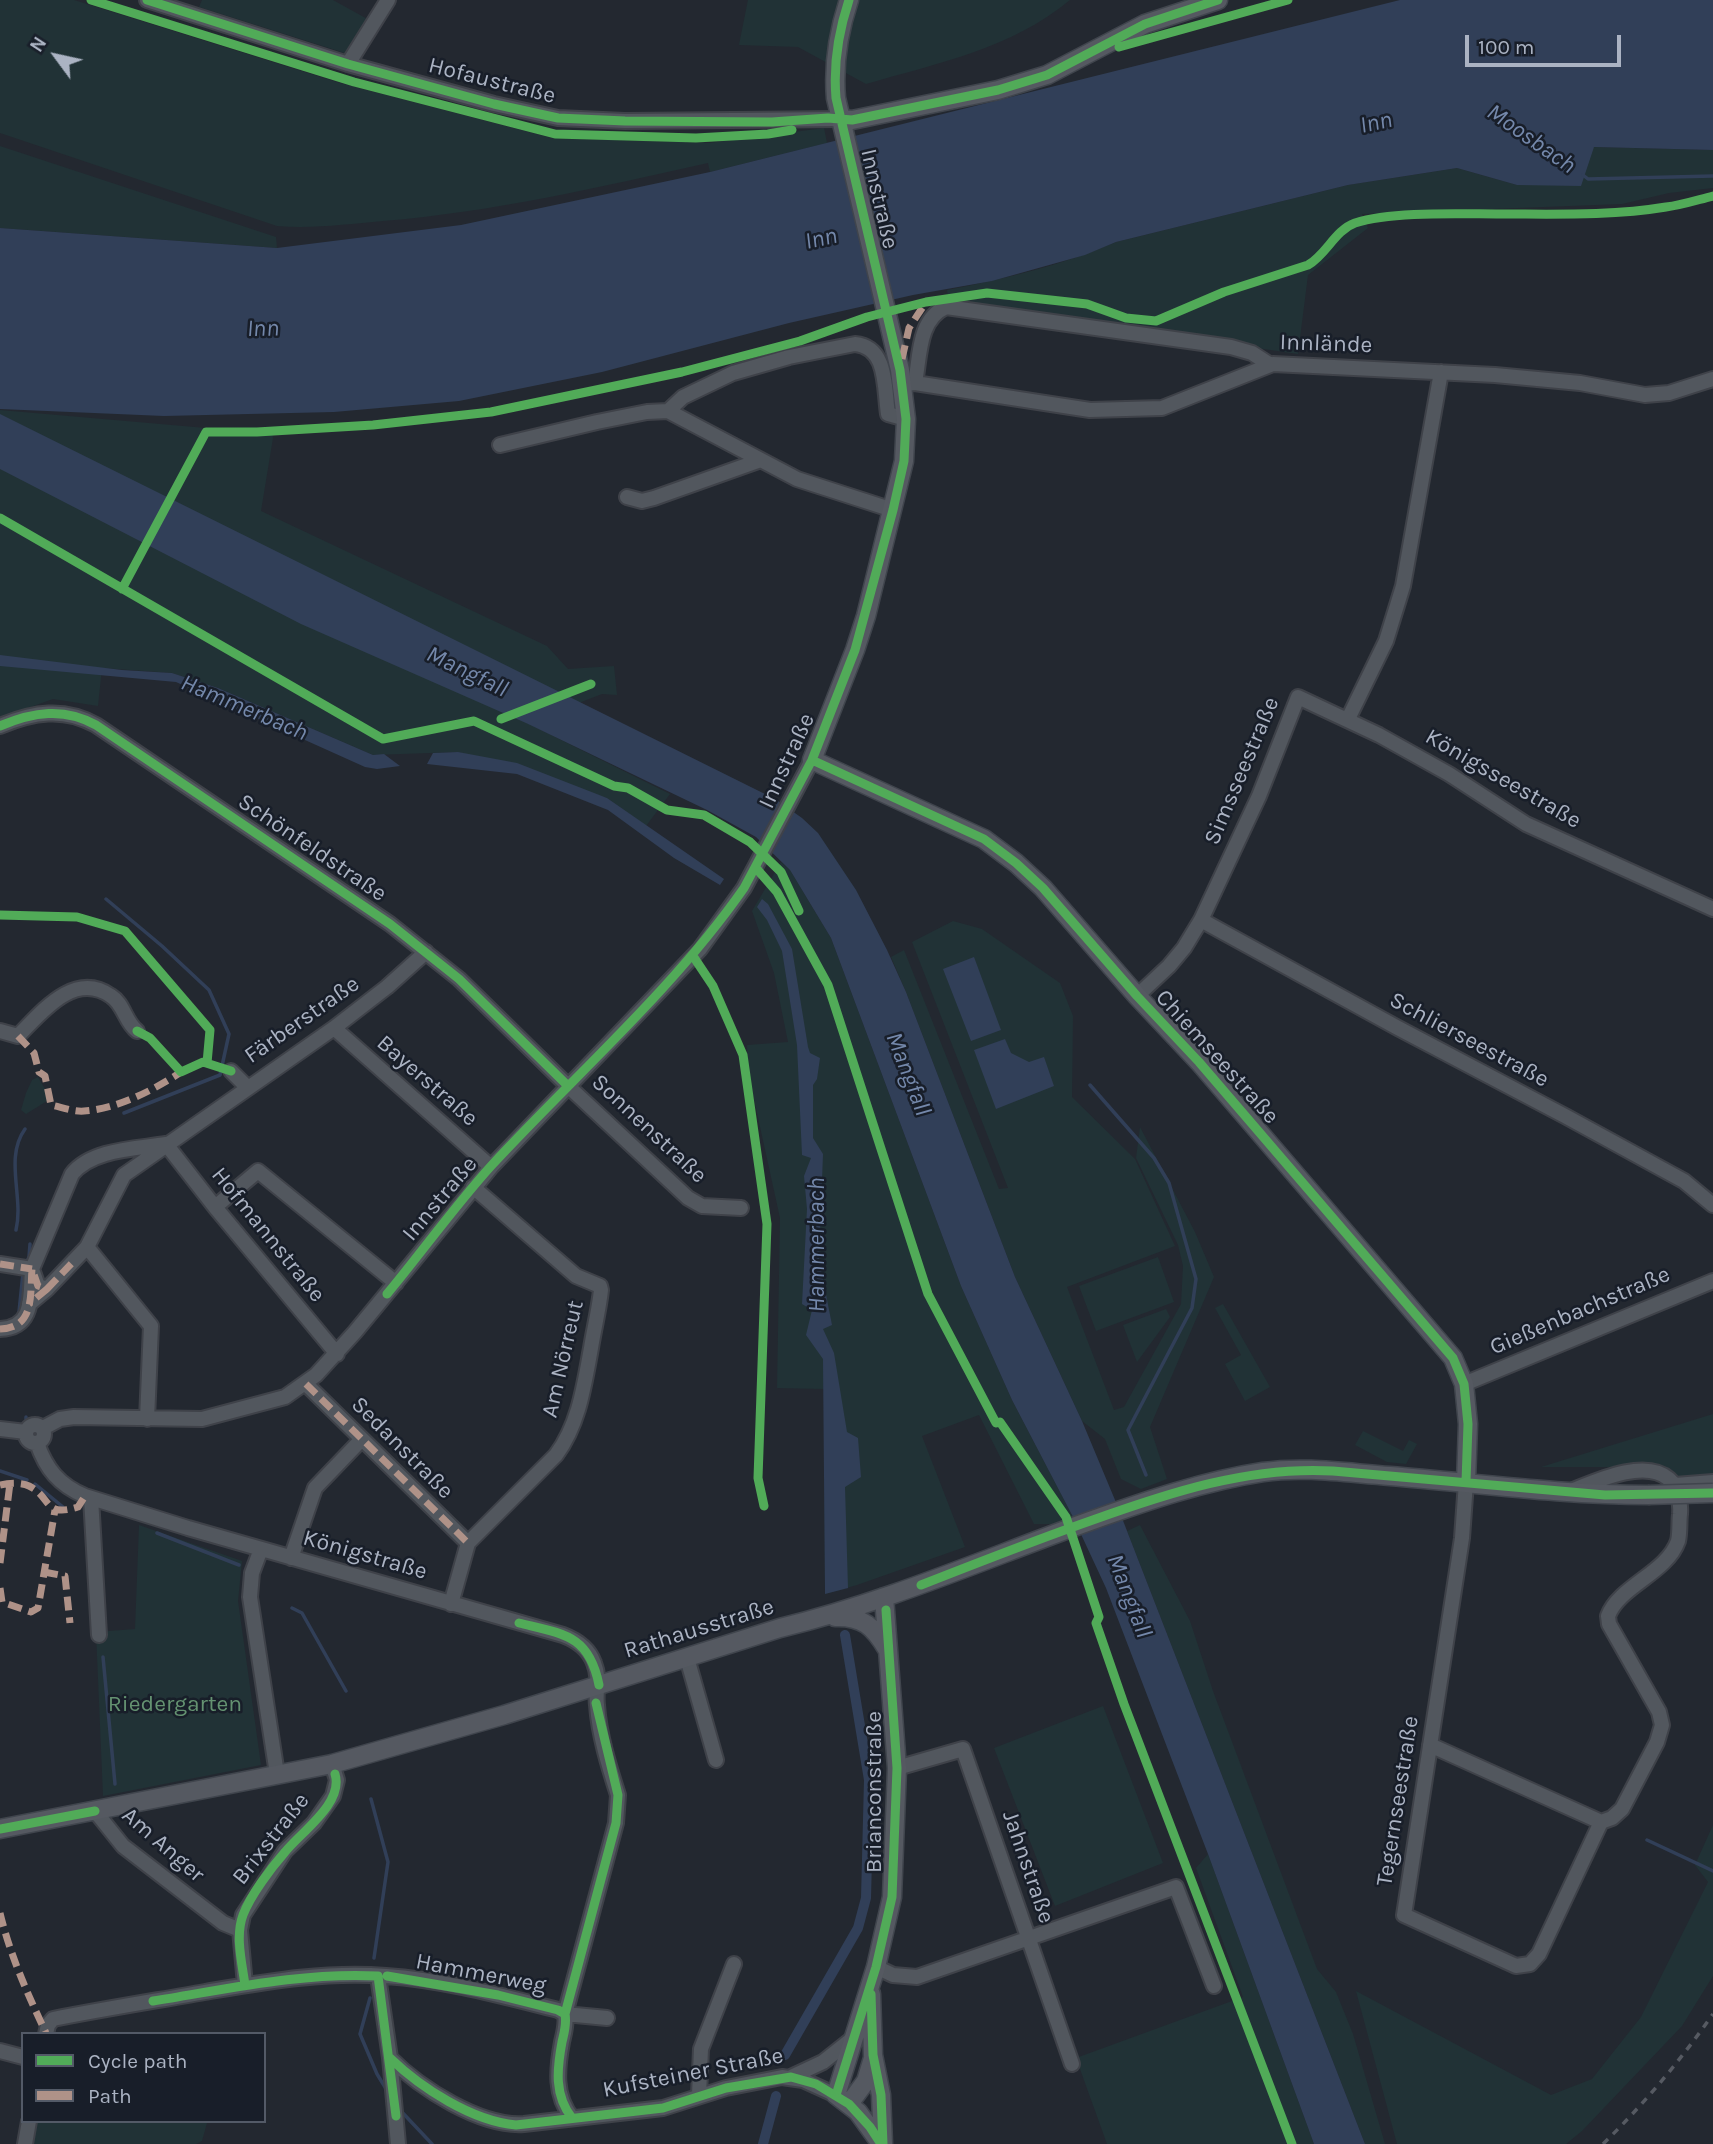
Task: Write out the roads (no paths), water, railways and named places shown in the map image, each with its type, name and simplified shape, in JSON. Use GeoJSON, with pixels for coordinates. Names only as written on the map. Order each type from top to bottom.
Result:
{"type":"FeatureCollection","features":[{"type":"Feature","properties":{"kind":"main road","name":"Innstraße"},"geometry":{"type":"LineString","coordinates":[[812,761],[855,650],[893,509],[904,461],[909,384],[888,318],[836,98],[834,63],[841,24],[849,0]]}},
{"type":"Feature","properties":{"kind":"main road"},"geometry":{"type":"LineString","coordinates":[[841,119],[852,120],[998,90],[1035,79],[1070,64],[1145,24],[1218,0]]}},
{"type":"Feature","properties":{"kind":"main road","name":"Chiemseestraße"},"geometry":{"type":"LineString","coordinates":[[812,761],[984,839],[1043,888],[1137,996],[1199,1062],[1453,1358],[1464,1384],[1468,1424],[1466,1482]]}},
{"type":"Feature","properties":{"kind":"main road","name":"Rathausstraße"},"geometry":{"type":"LineString","coordinates":[[0,1829],[332,1764],[780,1628],[827,1617],[1146,1501],[1263,1472],[1298,1469],[1569,1492],[1648,1495],[1713,1493]]}},
{"type":"Feature","properties":{"kind":"main road","name":"Brianconstraße"},"geometry":{"type":"LineString","coordinates":[[842,2099],[852,2039],[876,1968],[892,1897],[897,1768],[884,1597]]}},
{"type":"Feature","properties":{"kind":"main road"},"geometry":{"type":"LineString","coordinates":[[827,1617],[848,1616],[867,1622],[889,1652]]}},
{"type":"Feature","properties":{"kind":"main road","name":"Brianconstraße"},"geometry":{"type":"LineString","coordinates":[[871,1985],[873,2055],[881,2095],[882,2144]]}},
{"type":"Feature","properties":{"kind":"main road","name":"Brianconstraße"},"geometry":{"type":"LineString","coordinates":[[842,2099],[866,2081],[873,2055]]}},
{"type":"Feature","properties":{"kind":"main road","name":"Kufsteiner Straße"},"geometry":{"type":"LineString","coordinates":[[842,2099],[870,2126],[882,2144]]}},
{"type":"Feature","properties":{"kind":"street","name":"Hofaustraße"},"geometry":{"type":"LineString","coordinates":[[147,0],[348,64],[494,104],[558,118],[679,122],[841,119]]}},
{"type":"Feature","properties":{"kind":"street"},"geometry":{"type":"LineString","coordinates":[[348,64],[388,0]]}},
{"type":"Feature","properties":{"kind":"street"},"geometry":{"type":"LineString","coordinates":[[909,384],[925,328],[930,318],[946,307],[1231,347],[1252,353],[1269,364]]}},
{"type":"Feature","properties":{"kind":"street"},"geometry":{"type":"LineString","coordinates":[[500,445],[610,419],[668,411],[683,397],[733,373],[789,357],[855,344],[866,345],[879,357],[888,414],[906,419]]}},
{"type":"Feature","properties":{"kind":"street","name":"Innlände"},"geometry":{"type":"LineString","coordinates":[[909,384],[1090,410],[1162,408],[1269,364],[1495,374],[1580,383],[1645,395],[1669,393],[1713,379]]}},
{"type":"Feature","properties":{"kind":"street"},"geometry":{"type":"LineString","coordinates":[[1348,719],[1386,641],[1404,586],[1441,372]]}},
{"type":"Feature","properties":{"kind":"street"},"geometry":{"type":"LineString","coordinates":[[668,411],[797,479],[893,509]]}},
{"type":"Feature","properties":{"kind":"street"},"geometry":{"type":"LineString","coordinates":[[627,497],[642,501],[654,498],[761,460]]}},
{"type":"Feature","properties":{"kind":"street","name":"Simsseestraße"},"geometry":{"type":"LineString","coordinates":[[1137,996],[1184,948],[1200,920],[1259,796],[1298,697],[1348,719]]}},
{"type":"Feature","properties":{"kind":"street","name":"Schönfeldstraße"},"geometry":{"type":"LineString","coordinates":[[0,726],[20,718],[51,712],[75,715],[88,720],[390,924],[460,979],[568,1086]]}},
{"type":"Feature","properties":{"kind":"street","name":"Königsseestraße"},"geometry":{"type":"LineString","coordinates":[[1348,719],[1449,774],[1526,824],[1713,909]]}},
{"type":"Feature","properties":{"kind":"street","name":"Innstraße"},"geometry":{"type":"LineString","coordinates":[[43,1428],[67,1418],[202,1419],[285,1397],[306,1384],[337,1354],[491,1167],[693,956],[744,888],[812,761]]}},
{"type":"Feature","properties":{"kind":"street","name":"Schlierseestraße"},"geometry":{"type":"LineString","coordinates":[[1200,920],[1398,1028],[1566,1115],[1684,1181],[1713,1205]]}},
{"type":"Feature","properties":{"kind":"street","name":"Färberstraße"},"geometry":{"type":"LineString","coordinates":[[0,1329],[15,1327],[21,1323],[29,1304],[88,1247],[124,1175],[334,1028],[387,987],[426,952]]}},
{"type":"Feature","properties":{"kind":"street"},"geometry":{"type":"LineString","coordinates":[[0,1031],[18,1036],[59,997],[83,988],[98,990],[114,998],[127,1015],[130,1026],[137,1031]]}},
{"type":"Feature","properties":{"kind":"street","name":"Bayerstraße"},"geometry":{"type":"LineString","coordinates":[[334,1028],[491,1167]]}},
{"type":"Feature","properties":{"kind":"street"},"geometry":{"type":"LineString","coordinates":[[231,1071],[247,1087]]}},
{"type":"Feature","properties":{"kind":"street","name":"Sonnenstraße"},"geometry":{"type":"LineString","coordinates":[[568,1086],[694,1203],[702,1206],[741,1208]]}},
{"type":"Feature","properties":{"kind":"street","name":"Färberstraße"},"geometry":{"type":"LineString","coordinates":[[29,1304],[26,1268],[77,1168],[102,1155],[166,1144]]}},
{"type":"Feature","properties":{"kind":"street","name":"Hofmannstraße"},"geometry":{"type":"LineString","coordinates":[[166,1144],[337,1354]]}},
{"type":"Feature","properties":{"kind":"street"},"geometry":{"type":"LineString","coordinates":[[102,1155],[124,1175]]}},
{"type":"Feature","properties":{"kind":"street"},"geometry":{"type":"LineString","coordinates":[[215,1207],[258,1171],[396,1283]]}},
{"type":"Feature","properties":{"kind":"street","name":"Am Nörreut"},"geometry":{"type":"LineString","coordinates":[[451,1604],[468,1544],[556,1455],[566,1440],[575,1421],[583,1387],[601,1290],[600,1286],[576,1276],[473,1187]]}},
{"type":"Feature","properties":{"kind":"street"},"geometry":{"type":"LineString","coordinates":[[88,1247],[151,1326],[146,1419]]}},
{"type":"Feature","properties":{"kind":"street"},"geometry":{"type":"LineString","coordinates":[[0,1264],[26,1268],[38,1286],[47,1289]]}},
{"type":"Feature","properties":{"kind":"street","name":"Gießenbachstraße"},"geometry":{"type":"LineString","coordinates":[[1464,1384],[1713,1280]]}},
{"type":"Feature","properties":{"kind":"street","name":"Sedanstraße"},"geometry":{"type":"LineString","coordinates":[[306,1384],[468,1544]]}},
{"type":"Feature","properties":{"kind":"street"},"geometry":{"type":"LineString","coordinates":[[33,1425],[43,1428],[44,1438],[37,1443],[29,1441],[26,1432],[33,1425]]}},
{"type":"Feature","properties":{"kind":"street"},"geometry":{"type":"LineString","coordinates":[[0,1429],[26,1432]]}},
{"type":"Feature","properties":{"kind":"street"},"geometry":{"type":"LineString","coordinates":[[291,1558],[315,1488],[361,1440]]}},
{"type":"Feature","properties":{"kind":"street","name":"Königstraße"},"geometry":{"type":"LineString","coordinates":[[37,1443],[56,1479],[69,1489],[91,1499],[571,1639],[583,1647],[594,1661],[599,1685],[596,1703],[618,1795],[618,1805],[613,1834],[565,2014],[557,2081],[561,2100],[572,2119]]}},
{"type":"Feature","properties":{"kind":"street"},"geometry":{"type":"LineString","coordinates":[[1430,1745],[1601,1822],[1612,1818],[1622,1809],[1657,1742],[1662,1725],[1659,1712],[1609,1624],[1609,1614],[1618,1602],[1665,1561],[1678,1541],[1681,1507],[1675,1485],[1664,1475],[1653,1472],[1611,1475],[1569,1492]]}},
{"type":"Feature","properties":{"kind":"street","name":"Tegernseestraße"},"geometry":{"type":"LineString","coordinates":[[1466,1482],[1462,1538],[1404,1915],[1516,1966],[1530,1964],[1539,1954],[1601,1822]]}},
{"type":"Feature","properties":{"kind":"street"},"geometry":{"type":"LineString","coordinates":[[1675,1485],[1713,1482]]}},
{"type":"Feature","properties":{"kind":"street"},"geometry":{"type":"LineString","coordinates":[[91,1499],[99,1635]]}},
{"type":"Feature","properties":{"kind":"street"},"geometry":{"type":"LineString","coordinates":[[261,1549],[253,1573],[250,1597],[277,1774]]}},
{"type":"Feature","properties":{"kind":"street"},"geometry":{"type":"LineString","coordinates":[[687,1658],[716,1760]]}},
{"type":"Feature","properties":{"kind":"street","name":"Jahnstraße"},"geometry":{"type":"LineString","coordinates":[[897,1768],[963,1749],[1072,2064]]}},
{"type":"Feature","properties":{"kind":"street","name":"Brixstraße"},"geometry":{"type":"LineString","coordinates":[[245,1985],[240,1930],[243,1915],[285,1851],[314,1823],[333,1796],[337,1780],[332,1764]]}},
{"type":"Feature","properties":{"kind":"street","name":"Am Anger"},"geometry":{"type":"LineString","coordinates":[[95,1811],[123,1846],[223,1923],[240,1930]]}},
{"type":"Feature","properties":{"kind":"street"},"geometry":{"type":"LineString","coordinates":[[876,1968],[893,1975],[917,1977],[1177,1886],[1214,1986]]}},
{"type":"Feature","properties":{"kind":"street"},"geometry":{"type":"LineString","coordinates":[[699,2095],[701,2049],[734,1964]]}},
{"type":"Feature","properties":{"kind":"street"},"geometry":{"type":"LineString","coordinates":[[46,2032],[53,2019],[245,1985],[292,1979],[378,1976],[390,2058],[398,2144]]}},
{"type":"Feature","properties":{"kind":"street","name":"Hammerweg"},"geometry":{"type":"LineString","coordinates":[[378,1976],[498,1995],[565,2014],[607,2018]]}},
{"type":"Feature","properties":{"kind":"street"},"geometry":{"type":"LineString","coordinates":[[791,2077],[823,2062],[852,2039]]}},
{"type":"Feature","properties":{"kind":"street"},"geometry":{"type":"LineString","coordinates":[[0,2051],[21,2056]]}},
{"type":"Feature","properties":{"kind":"street","name":"Kufsteiner Straße"},"geometry":{"type":"LineString","coordinates":[[390,2058],[415,2079],[468,2112],[492,2121],[516,2125],[663,2108],[726,2088],[791,2077],[816,2084],[842,2099]]}},
{"type":"Feature","properties":{"kind":"street"},"geometry":{"type":"LineString","coordinates":[[394,2098],[403,2084],[415,2079]]}},
{"type":"Feature","properties":{"kind":"street"},"geometry":{"type":"LineString","coordinates":[[25,2144],[29,2123]]}},
{"type":"Feature","properties":{"kind":"water","name":"Inn"},"geometry":{"type":"Polygon","coordinates":[[[1400,0],[1713,0],[1713,150],[1594,147],[1581,186],[1517,185],[1457,168],[1348,185],[1116,242],[1085,255],[992,281],[913,295],[789,323],[602,372],[459,401],[334,412],[164,416],[0,409],[0,228],[277,248],[461,225],[710,172],[1400,0]]]}},
{"type":"Feature","properties":{"kind":"water","name":"Mangfall"},"geometry":{"type":"Polygon","coordinates":[[[0,414],[775,799],[818,833],[856,890],[906,992],[1015,1277],[1082,1421],[1115,1500],[1365,2144],[1314,2144],[1208,1854],[1106,1588],[1073,1517],[1012,1400],[961,1286],[831,938],[790,870],[756,837],[707,810],[526,723],[301,624],[0,469],[0,414]]]}},
{"type":"Feature","properties":{"kind":"water"},"geometry":{"type":"Polygon","coordinates":[[[0,655],[122,670],[172,673],[218,688],[373,755],[384,754],[400,766],[377,769],[365,767],[176,682],[0,666],[0,655]]]}},
{"type":"Feature","properties":{"kind":"water"},"geometry":{"type":"Polygon","coordinates":[[[458,752],[517,763],[607,798],[724,879],[720,885],[674,858],[608,810],[517,774],[427,764],[433,753],[458,752]]]}},
{"type":"Feature","properties":{"kind":"water"},"geometry":{"type":"Polygon","coordinates":[[[762,899],[768,904],[792,949],[808,1047],[810,1053],[820,1058],[817,1079],[813,1085],[813,1138],[823,1154],[819,1259],[832,1325],[823,1329],[834,1353],[847,1432],[858,1438],[861,1477],[845,1487],[848,1588],[825,1594],[823,1359],[806,1335],[812,1310],[802,1304],[807,1209],[804,1176],[811,1158],[802,1155],[797,1045],[782,951],[767,920],[757,907],[762,899]]]}},
{"type":"Feature","properties":{"kind":"water"},"geometry":{"type":"Polygon","coordinates":[[[974,957],[1001,1030],[971,1041],[943,969],[974,957]]]}},
{"type":"Feature","properties":{"kind":"water"},"geometry":{"type":"Polygon","coordinates":[[[1005,1039],[1011,1053],[1029,1062],[1044,1057],[1054,1086],[996,1109],[974,1050],[1005,1039]]]}},
{"type":"Feature","properties":{"kind":"waterway","name":"Moosbach"},"geometry":{"type":"LineString","coordinates":[[1583,175],[1588,179],[1713,176]]}},
{"type":"Feature","properties":{"kind":"waterway"},"geometry":{"type":"LineString","coordinates":[[106,899],[209,990],[229,1034],[220,1075],[124,1113]]}},
{"type":"Feature","properties":{"kind":"waterway"},"geometry":{"type":"LineString","coordinates":[[1090,1085],[1154,1158],[1169,1183],[1196,1279],[1192,1308],[1128,1430],[1146,1475]]}},
{"type":"Feature","properties":{"kind":"waterway"},"geometry":{"type":"LineString","coordinates":[[16,1230],[16,1152],[25,1129]]}},
{"type":"Feature","properties":{"kind":"waterway"},"geometry":{"type":"LineString","coordinates":[[25,1266],[30,1244]]}},
{"type":"Feature","properties":{"kind":"waterway"},"geometry":{"type":"LineString","coordinates":[[19,1312],[23,1273]]}},
{"type":"Feature","properties":{"kind":"waterway"},"geometry":{"type":"LineString","coordinates":[[0,1471],[27,1480]]}},
{"type":"Feature","properties":{"kind":"waterway"},"geometry":{"type":"LineString","coordinates":[[35,1484],[63,1507]]}},
{"type":"Feature","properties":{"kind":"waterway"},"geometry":{"type":"LineString","coordinates":[[157,1533],[239,1565]]}},
{"type":"Feature","properties":{"kind":"waterway"},"geometry":{"type":"LineString","coordinates":[[292,1608],[302,1613],[346,1691]]}},
{"type":"Feature","properties":{"kind":"waterway","name":"Hammerbach"},"geometry":{"type":"LineString","coordinates":[[785,2055],[858,1928],[866,1898],[869,1780],[845,1635]]}},
{"type":"Feature","properties":{"kind":"waterway"},"geometry":{"type":"LineString","coordinates":[[103,1657],[115,1784]]}},
{"type":"Feature","properties":{"kind":"waterway"},"geometry":{"type":"LineString","coordinates":[[371,1799],[388,1862],[374,1958]]}},
{"type":"Feature","properties":{"kind":"waterway"},"geometry":{"type":"LineString","coordinates":[[1647,1840],[1713,1871]]}},
{"type":"Feature","properties":{"kind":"waterway"},"geometry":{"type":"LineString","coordinates":[[370,1998],[360,2034],[388,2092]]}},
{"type":"Feature","properties":{"kind":"waterway","name":"Hammerbach"},"geometry":{"type":"LineString","coordinates":[[763,2144],[776,2096]]}},
{"type":"Feature","properties":{"kind":"waterway"},"geometry":{"type":"LineString","coordinates":[[400,2110],[432,2144]]}},
{"type":"Feature","properties":{"kind":"railway"},"geometry":{"type":"LineString","coordinates":[[1603,2144],[1661,2082],[1713,2014]]}},
{"type":"Feature","properties":{"kind":"park label","name":"Riedergarten"},"geometry":{"type":"Point","coordinates":[175,1704]}}]}
